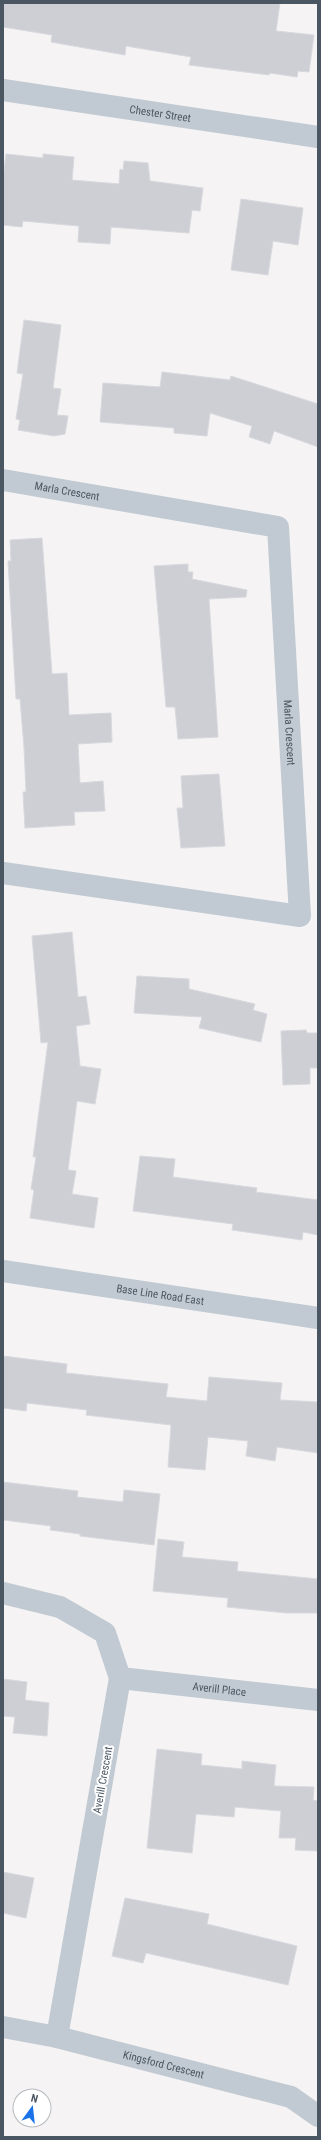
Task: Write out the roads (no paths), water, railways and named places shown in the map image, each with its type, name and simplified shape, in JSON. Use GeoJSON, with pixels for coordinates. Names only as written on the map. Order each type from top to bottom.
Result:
{"type":"FeatureCollection","features":[{"type":"Feature","properties":{"kind":"street","name":"Chester Street"},"geometry":{"type":"LineString","coordinates":[[3,90],[318,137]]}},
{"type":"Feature","properties":{"kind":"street","name":"Marla Crescent"},"geometry":{"type":"LineString","coordinates":[[3,480],[278,527],[300,916],[3,873]]}},
{"type":"Feature","properties":{"kind":"street","name":"Base Line Road East"},"geometry":{"type":"LineString","coordinates":[[3,1271],[318,1318]]}},
{"type":"Feature","properties":{"kind":"street","name":"Averill Crescent"},"geometry":{"type":"LineString","coordinates":[[3,1593],[60,1607],[105,1633],[120,1678],[57,2037]]}},
{"type":"Feature","properties":{"kind":"street","name":"Averill Place"},"geometry":{"type":"LineString","coordinates":[[120,1678],[318,1700]]}},
{"type":"Feature","properties":{"kind":"street","name":"Kingsford Crescent"},"geometry":{"type":"LineString","coordinates":[[3,2027],[57,2037],[291,2097],[318,2116]]}}]}
